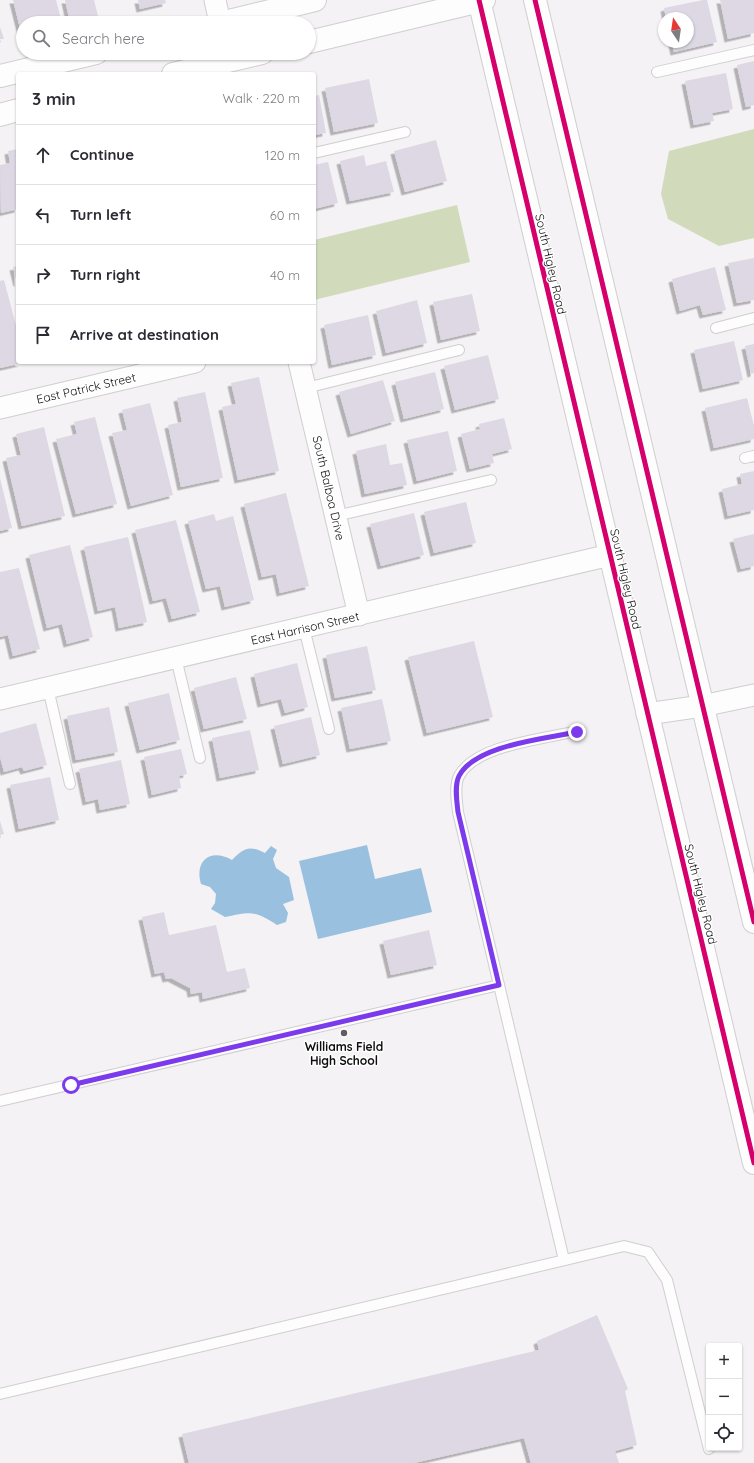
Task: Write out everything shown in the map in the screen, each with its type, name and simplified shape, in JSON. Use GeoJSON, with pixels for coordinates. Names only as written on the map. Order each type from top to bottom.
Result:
{"type":"FeatureCollection","features":[{"type":"Feature","properties":{"kind":"main road"},"geometry":{"type":"LineString","coordinates":[[250,16],[315,0]]}},
{"type":"Feature","properties":{"kind":"main road"},"geometry":{"type":"LineString","coordinates":[[316,40],[481,0]]}},
{"type":"Feature","properties":{"kind":"main road","name":"South Higley Road"},"geometry":{"type":"LineString","coordinates":[[481,0],[647,714],[754,1163]]}},
{"type":"Feature","properties":{"kind":"main road"},"geometry":{"type":"LineString","coordinates":[[535,0],[754,922]]}},
{"type":"Feature","properties":{"kind":"main road"},"geometry":{"type":"LineString","coordinates":[[17,72],[67,60]]}},
{"type":"Feature","properties":{"kind":"main road"},"geometry":{"type":"LineString","coordinates":[[183,72],[240,60]]}},
{"type":"Feature","properties":{"kind":"main road"},"geometry":{"type":"LineString","coordinates":[[0,76],[16,72]]}},
{"type":"Feature","properties":{"kind":"main road"},"geometry":{"type":"LineString","coordinates":[[0,115],[16,111]]}},
{"type":"Feature","properties":{"kind":"street"},"geometry":{"type":"LineString","coordinates":[[215,0],[219,16]]}},
{"type":"Feature","properties":{"kind":"street","name":"East Patrick Street"},"geometry":{"type":"LineString","coordinates":[[0,408],[187,364]]}},
{"type":"Feature","properties":{"kind":"street","name":"South Balboa Drive"},"geometry":{"type":"LineString","coordinates":[[300,364],[359,615]]}},
{"type":"Feature","properties":{"kind":"street","name":"East Harrison Street"},"geometry":{"type":"LineString","coordinates":[[0,700],[610,554]]}},
{"type":"Feature","properties":{"kind":"street"},"geometry":{"type":"LineString","coordinates":[[647,714],[702,706],[754,695]]}},
{"type":"Feature","properties":{"kind":"lane"},"geometry":{"type":"LineString","coordinates":[[657,72],[754,50]]}},
{"type":"Feature","properties":{"kind":"lane"},"geometry":{"type":"LineString","coordinates":[[316,153],[405,132]]}},
{"type":"Feature","properties":{"kind":"lane"},"geometry":{"type":"LineString","coordinates":[[716,328],[754,318]]}},
{"type":"Feature","properties":{"kind":"lane"},"geometry":{"type":"LineString","coordinates":[[306,388],[459,350]]}},
{"type":"Feature","properties":{"kind":"lane"},"geometry":{"type":"LineString","coordinates":[[336,516],[491,480]]}},
{"type":"Feature","properties":{"kind":"lane"},"geometry":{"type":"LineString","coordinates":[[304,628],[329,729]]}},
{"type":"Feature","properties":{"kind":"lane"},"geometry":{"type":"LineString","coordinates":[[176,658],[200,758]]}},
{"type":"Feature","properties":{"kind":"lane"},"geometry":{"type":"LineString","coordinates":[[48,688],[70,784]]}},
{"type":"Feature","properties":{"kind":"lane"},"geometry":{"type":"LineString","coordinates":[[564,1260],[458,812],[456,795],[458,777],[469,762],[488,751],[577,732]]}},
{"type":"Feature","properties":{"kind":"lane"},"geometry":{"type":"LineString","coordinates":[[0,1101],[499,985]]}},
{"type":"Feature","properties":{"kind":"lane"},"geometry":{"type":"LineString","coordinates":[[0,1394],[624,1246],[648,1252],[667,1280],[706,1442]]}},
{"type":"Feature","properties":{"kind":"green space"},"geometry":{"type":"Polygon","coordinates":[[[754,129],[754,238],[719,246],[668,219],[661,194],[669,151],[754,129]]]}},
{"type":"Feature","properties":{"kind":"green space"},"geometry":{"type":"Polygon","coordinates":[[[457,205],[470,262],[316,300],[316,240],[457,205]]]}},
{"type":"Feature","properties":{"kind":"water"},"geometry":{"type":"Polygon","coordinates":[[[367,845],[375,879],[421,868],[432,912],[318,939],[299,861],[367,845]]]}},
{"type":"Feature","properties":{"kind":"water"},"geometry":{"type":"Polygon","coordinates":[[[271,846],[277,850],[273,859],[276,868],[289,877],[294,900],[283,904],[288,913],[286,922],[277,925],[263,917],[247,913],[225,917],[211,909],[215,903],[216,894],[210,887],[201,884],[199,876],[200,868],[206,858],[217,855],[232,860],[243,850],[255,849],[265,853],[271,846]]]}},
{"type":"Feature","properties":{"kind":"building"},"geometry":{"type":"Polygon","coordinates":[[[13,0],[56,0],[60,16],[17,16],[13,0]]]}},
{"type":"Feature","properties":{"kind":"building"},"geometry":{"type":"Polygon","coordinates":[[[65,0],[94,0],[98,16],[69,16],[65,0]]]}},
{"type":"Feature","properties":{"kind":"building"},"geometry":{"type":"Polygon","coordinates":[[[138,0],[165,0],[166,3],[140,9],[138,0]]]}},
{"type":"Feature","properties":{"kind":"building"},"geometry":{"type":"Polygon","coordinates":[[[707,0],[717,42],[694,47],[694,12],[665,12],[664,8],[707,0]]]}},
{"type":"Feature","properties":{"kind":"building"},"geometry":{"type":"Polygon","coordinates":[[[720,0],[754,0],[754,33],[728,39],[720,0]]]}},
{"type":"Feature","properties":{"kind":"building"},"geometry":{"type":"Polygon","coordinates":[[[0,27],[4,39],[0,39],[0,27]]]}},
{"type":"Feature","properties":{"kind":"building"},"geometry":{"type":"Polygon","coordinates":[[[673,48],[691,48],[674,52],[673,48]]]}},
{"type":"Feature","properties":{"kind":"building"},"geometry":{"type":"Polygon","coordinates":[[[754,61],[754,105],[746,107],[737,65],[754,61]]]}},
{"type":"Feature","properties":{"kind":"building"},"geometry":{"type":"Polygon","coordinates":[[[726,73],[733,109],[712,113],[714,121],[694,125],[685,81],[726,73]]]}},
{"type":"Feature","properties":{"kind":"building"},"geometry":{"type":"Polygon","coordinates":[[[369,79],[378,123],[334,132],[325,88],[369,79]]]}},
{"type":"Feature","properties":{"kind":"building"},"geometry":{"type":"Polygon","coordinates":[[[319,95],[326,133],[316,135],[316,96],[319,95]]]}},
{"type":"Feature","properties":{"kind":"building"},"geometry":{"type":"Polygon","coordinates":[[[436,140],[447,181],[405,192],[394,151],[436,140]]]}},
{"type":"Feature","properties":{"kind":"building"},"geometry":{"type":"Polygon","coordinates":[[[16,149],[16,209],[1,213],[0,165],[10,163],[8,151],[16,149]]]}},
{"type":"Feature","properties":{"kind":"building"},"geometry":{"type":"Polygon","coordinates":[[[364,155],[366,166],[386,161],[394,192],[350,201],[340,161],[364,155]]]}},
{"type":"Feature","properties":{"kind":"building"},"geometry":{"type":"Polygon","coordinates":[[[328,162],[338,203],[316,208],[316,165],[328,162]]]}},
{"type":"Feature","properties":{"kind":"building"},"geometry":{"type":"Polygon","coordinates":[[[754,258],[754,300],[737,303],[728,263],[754,258]]]}},
{"type":"Feature","properties":{"kind":"building"},"geometry":{"type":"Polygon","coordinates":[[[16,266],[16,279],[13,267],[16,266]]]}},
{"type":"Feature","properties":{"kind":"building"},"geometry":{"type":"Polygon","coordinates":[[[715,267],[726,310],[703,315],[700,305],[680,311],[672,279],[715,267]]]}},
{"type":"Feature","properties":{"kind":"building"},"geometry":{"type":"Polygon","coordinates":[[[4,280],[16,325],[16,364],[18,364],[0,368],[0,281],[4,280]]]}},
{"type":"Feature","properties":{"kind":"building"},"geometry":{"type":"Polygon","coordinates":[[[472,294],[480,331],[441,340],[433,302],[472,294]]]}},
{"type":"Feature","properties":{"kind":"building"},"geometry":{"type":"Polygon","coordinates":[[[417,300],[427,343],[386,353],[376,311],[417,300]]]}},
{"type":"Feature","properties":{"kind":"building"},"geometry":{"type":"Polygon","coordinates":[[[368,315],[376,355],[332,365],[324,325],[368,315]]]}},
{"type":"Feature","properties":{"kind":"building"},"geometry":{"type":"Polygon","coordinates":[[[734,341],[743,380],[703,389],[694,350],[734,341]]]}},
{"type":"Feature","properties":{"kind":"building"},"geometry":{"type":"Polygon","coordinates":[[[754,344],[754,373],[751,374],[745,346],[754,344]]]}},
{"type":"Feature","properties":{"kind":"building"},"geometry":{"type":"Polygon","coordinates":[[[488,355],[499,399],[455,410],[444,366],[488,355]]]}},
{"type":"Feature","properties":{"kind":"building"},"geometry":{"type":"Polygon","coordinates":[[[435,372],[444,409],[404,419],[395,382],[435,372]]]}},
{"type":"Feature","properties":{"kind":"building"},"geometry":{"type":"Polygon","coordinates":[[[259,377],[279,471],[238,480],[222,407],[236,404],[231,383],[259,377]]]}},
{"type":"Feature","properties":{"kind":"building"},"geometry":{"type":"Polygon","coordinates":[[[383,380],[395,421],[351,434],[339,392],[383,380]]]}},
{"type":"Feature","properties":{"kind":"building"},"geometry":{"type":"Polygon","coordinates":[[[205,392],[223,478],[181,487],[168,425],[182,422],[177,398],[205,392]]]}},
{"type":"Feature","properties":{"kind":"building"},"geometry":{"type":"Polygon","coordinates":[[[747,398],[754,426],[754,439],[714,448],[705,408],[747,398]]]}},
{"type":"Feature","properties":{"kind":"building"},"geometry":{"type":"Polygon","coordinates":[[[150,403],[173,495],[131,506],[112,433],[127,430],[122,410],[150,403]]]}},
{"type":"Feature","properties":{"kind":"building"},"geometry":{"type":"Polygon","coordinates":[[[95,417],[117,504],[76,514],[56,439],[77,434],[74,422],[95,417]]]}},
{"type":"Feature","properties":{"kind":"building"},"geometry":{"type":"Polygon","coordinates":[[[504,418],[512,449],[492,454],[494,463],[470,469],[461,434],[480,429],[479,424],[504,418]]]}},
{"type":"Feature","properties":{"kind":"building"},"geometry":{"type":"Polygon","coordinates":[[[44,427],[65,516],[22,526],[6,458],[21,455],[16,434],[44,427]]]}},
{"type":"Feature","properties":{"kind":"building"},"geometry":{"type":"Polygon","coordinates":[[[448,431],[457,471],[417,481],[407,440],[448,431]]]}},
{"type":"Feature","properties":{"kind":"building"},"geometry":{"type":"Polygon","coordinates":[[[386,444],[390,465],[402,463],[407,485],[365,494],[356,451],[386,444]]]}},
{"type":"Feature","properties":{"kind":"building"},"geometry":{"type":"Polygon","coordinates":[[[754,471],[754,510],[728,516],[722,489],[742,484],[740,474],[754,471]]]}},
{"type":"Feature","properties":{"kind":"building"},"geometry":{"type":"Polygon","coordinates":[[[0,478],[12,528],[0,531],[0,478]]]}},
{"type":"Feature","properties":{"kind":"building"},"geometry":{"type":"Polygon","coordinates":[[[286,493],[309,586],[280,593],[276,574],[262,577],[244,504],[286,493]]]}},
{"type":"Feature","properties":{"kind":"building"},"geometry":{"type":"Polygon","coordinates":[[[466,502],[476,543],[434,553],[424,512],[466,502]]]}},
{"type":"Feature","properties":{"kind":"building"},"geometry":{"type":"Polygon","coordinates":[[[414,513],[424,555],[381,566],[370,524],[414,513]]]}},
{"type":"Feature","properties":{"kind":"building"},"geometry":{"type":"Polygon","coordinates":[[[214,514],[216,521],[233,516],[254,600],[225,607],[220,586],[206,589],[188,521],[214,514]]]}},
{"type":"Feature","properties":{"kind":"building"},"geometry":{"type":"Polygon","coordinates":[[[176,520],[200,612],[172,619],[166,598],[153,601],[135,530],[176,520]]]}},
{"type":"Feature","properties":{"kind":"building"},"geometry":{"type":"Polygon","coordinates":[[[754,534],[754,566],[741,569],[733,539],[754,534]]]}},
{"type":"Feature","properties":{"kind":"building"},"geometry":{"type":"Polygon","coordinates":[[[128,537],[147,622],[119,628],[115,607],[98,611],[84,547],[128,537]]]}},
{"type":"Feature","properties":{"kind":"building"},"geometry":{"type":"Polygon","coordinates":[[[70,545],[93,637],[67,644],[62,624],[47,628],[29,555],[70,545]]]}},
{"type":"Feature","properties":{"kind":"building"},"geometry":{"type":"Polygon","coordinates":[[[19,568],[40,649],[13,656],[8,635],[0,637],[0,572],[19,568]]]}},
{"type":"Feature","properties":{"kind":"building"},"geometry":{"type":"Polygon","coordinates":[[[474,641],[493,717],[427,733],[408,657],[474,641]]]}},
{"type":"Feature","properties":{"kind":"building"},"geometry":{"type":"Polygon","coordinates":[[[367,646],[376,690],[335,698],[326,655],[367,646]]]}},
{"type":"Feature","properties":{"kind":"building"},"geometry":{"type":"Polygon","coordinates":[[[297,663],[308,707],[285,713],[281,699],[261,704],[254,674],[297,663]]]}},
{"type":"Feature","properties":{"kind":"building"},"geometry":{"type":"Polygon","coordinates":[[[236,677],[247,719],[204,729],[194,688],[236,677]]]}},
{"type":"Feature","properties":{"kind":"building"},"geometry":{"type":"Polygon","coordinates":[[[169,693],[180,740],[140,750],[128,703],[169,693]]]}},
{"type":"Feature","properties":{"kind":"building"},"geometry":{"type":"Polygon","coordinates":[[[382,699],[391,741],[350,749],[341,708],[382,699]]]}},
{"type":"Feature","properties":{"kind":"building"},"geometry":{"type":"Polygon","coordinates":[[[109,707],[118,752],[76,760],[67,716],[109,707]]]}},
{"type":"Feature","properties":{"kind":"building"},"geometry":{"type":"Polygon","coordinates":[[[311,717],[320,755],[283,764],[274,726],[311,717]]]}},
{"type":"Feature","properties":{"kind":"building"},"geometry":{"type":"Polygon","coordinates":[[[36,723],[47,765],[24,771],[22,767],[4,772],[0,757],[0,733],[36,723]]]}},
{"type":"Feature","properties":{"kind":"building"},"geometry":{"type":"Polygon","coordinates":[[[250,730],[259,770],[220,778],[212,738],[250,730]]]}},
{"type":"Feature","properties":{"kind":"building"},"geometry":{"type":"Polygon","coordinates":[[[181,749],[187,774],[179,776],[181,788],[152,795],[144,757],[181,749]]]}},
{"type":"Feature","properties":{"kind":"building"},"geometry":{"type":"Polygon","coordinates":[[[121,760],[130,804],[100,810],[98,799],[86,802],[79,769],[121,760]]]}},
{"type":"Feature","properties":{"kind":"building"},"geometry":{"type":"Polygon","coordinates":[[[50,777],[59,820],[19,829],[10,785],[50,777]]]}},
{"type":"Feature","properties":{"kind":"building"},"geometry":{"type":"Polygon","coordinates":[[[0,821],[4,834],[0,835],[0,821]]]}},
{"type":"Feature","properties":{"kind":"building"},"geometry":{"type":"Polygon","coordinates":[[[164,912],[169,935],[216,925],[227,972],[245,968],[250,988],[203,999],[202,992],[191,994],[190,988],[171,978],[166,979],[164,972],[155,974],[142,917],[164,912]]]}},
{"type":"Feature","properties":{"kind":"building"},"geometry":{"type":"Polygon","coordinates":[[[429,930],[437,965],[391,975],[383,941],[429,930]]]}},
{"type":"Feature","properties":{"kind":"building"},"geometry":{"type":"Polygon","coordinates":[[[597,1315],[628,1389],[625,1391],[637,1445],[615,1451],[619,1463],[531,1463],[524,1438],[414,1463],[189,1463],[182,1434],[539,1350],[537,1341],[597,1315]]]}},
{"type":"Feature","properties":{"kind":"cycle path"},"geometry":{"type":"LineString","coordinates":[[479,0],[754,1163]]}},
{"type":"Feature","properties":{"kind":"cycle path"},"geometry":{"type":"LineString","coordinates":[[535,0],[754,922]]}},
{"type":"Feature","properties":{"kind":"place","name":"Williams Field High School"},"geometry":{"type":"Point","coordinates":[344,1033]}},
{"type":"Feature","properties":{"kind":"route"},"geometry":{"type":"LineString","coordinates":[[71,1085],[499,985],[458,812],[456,795],[458,777],[469,762],[488,751],[577,732]]}}]}
